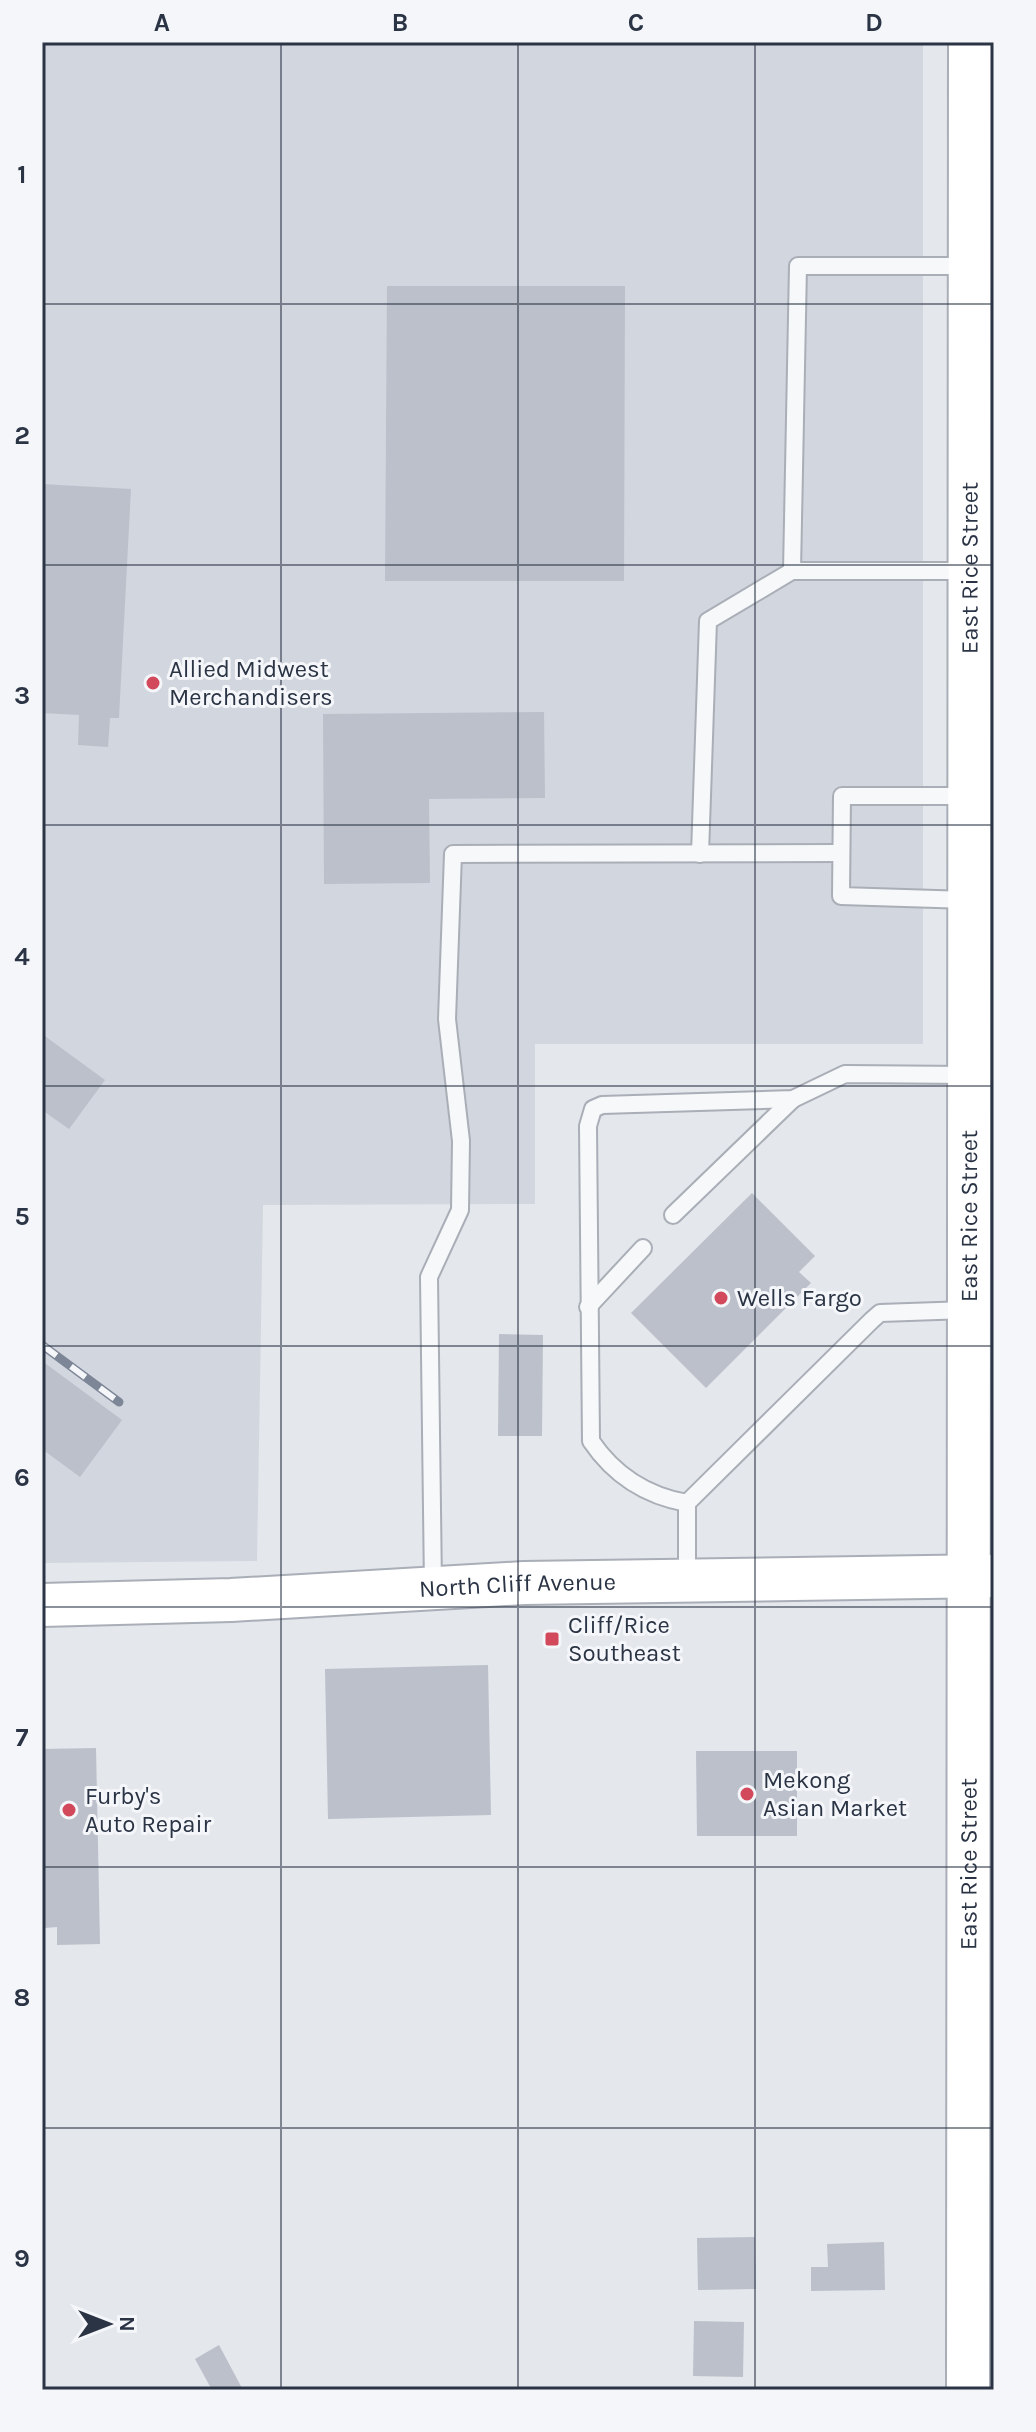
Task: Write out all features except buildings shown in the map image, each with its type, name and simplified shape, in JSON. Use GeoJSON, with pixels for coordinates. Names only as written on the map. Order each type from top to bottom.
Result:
{"type":"FeatureCollection","features":[{"type":"Feature","properties":{"kind":"main road","name":"East Rice Street"},"geometry":{"type":"LineString","coordinates":[[968,2390],[980,1576],[967,1310],[970,42]]}},
{"type":"Feature","properties":{"kind":"main road"},"geometry":{"type":"LineString","coordinates":[[967,1251],[994,1371]]}},
{"type":"Feature","properties":{"kind":"main road","name":"North Cliff Avenue"},"geometry":{"type":"LineString","coordinates":[[42,1605],[231,1600],[433,1588],[687,1579],[980,1576]]}},
{"type":"Feature","properties":{"kind":"lane"},"geometry":{"type":"LineString","coordinates":[[792,571],[798,266],[970,266]]}},
{"type":"Feature","properties":{"kind":"lane"},"geometry":{"type":"LineString","coordinates":[[700,854],[708,621],[792,571],[969,571]]}},
{"type":"Feature","properties":{"kind":"lane"},"geometry":{"type":"LineString","coordinates":[[968,796],[842,796],[841,853],[841,896],[968,900]]}},
{"type":"Feature","properties":{"kind":"lane"},"geometry":{"type":"LineString","coordinates":[[433,1588],[429,1277],[460,1210],[461,1141],[447,1019],[453,854],[841,853]]}},
{"type":"Feature","properties":{"kind":"lane"},"geometry":{"type":"LineString","coordinates":[[673,1215],[793,1099],[845,1074],[968,1075]]}},
{"type":"Feature","properties":{"kind":"lane"},"geometry":{"type":"LineString","coordinates":[[687,1503],[658,1498],[642,1490],[600,1453],[591,1441],[588,1126],[593,1109],[602,1105],[793,1099]]}},
{"type":"Feature","properties":{"kind":"lane"},"geometry":{"type":"LineString","coordinates":[[588,1307],[643,1248]]}},
{"type":"Feature","properties":{"kind":"lane"},"geometry":{"type":"LineString","coordinates":[[687,1579],[687,1503],[880,1313],[967,1310]]}},
{"type":"Feature","properties":{"kind":"shaded area"},"geometry":{"type":"Polygon","coordinates":[[[42,42],[923,42],[923,1044],[535,1044],[535,1204],[263,1205],[257,1561],[42,1563],[42,42]]]}},
{"type":"Feature","properties":{"kind":"railway"},"geometry":{"type":"LineString","coordinates":[[42,1345],[119,1402]]}},
{"type":"Feature","properties":{"kind":"place","name":"Allied Midwest Merchandisers"},"geometry":{"type":"Point","coordinates":[153,683]}},
{"type":"Feature","properties":{"kind":"place","name":"Wells Fargo"},"geometry":{"type":"Point","coordinates":[721,1298]}},
{"type":"Feature","properties":{"kind":"place","name":"Cliff/Rice Southeast"},"geometry":{"type":"Point","coordinates":[552,1639]}},
{"type":"Feature","properties":{"kind":"place","name":"Mekong Asian Market"},"geometry":{"type":"Point","coordinates":[747,1794]}},
{"type":"Feature","properties":{"kind":"place","name":"Furby's Auto Repair"},"geometry":{"type":"Point","coordinates":[69,1810]}}]}
